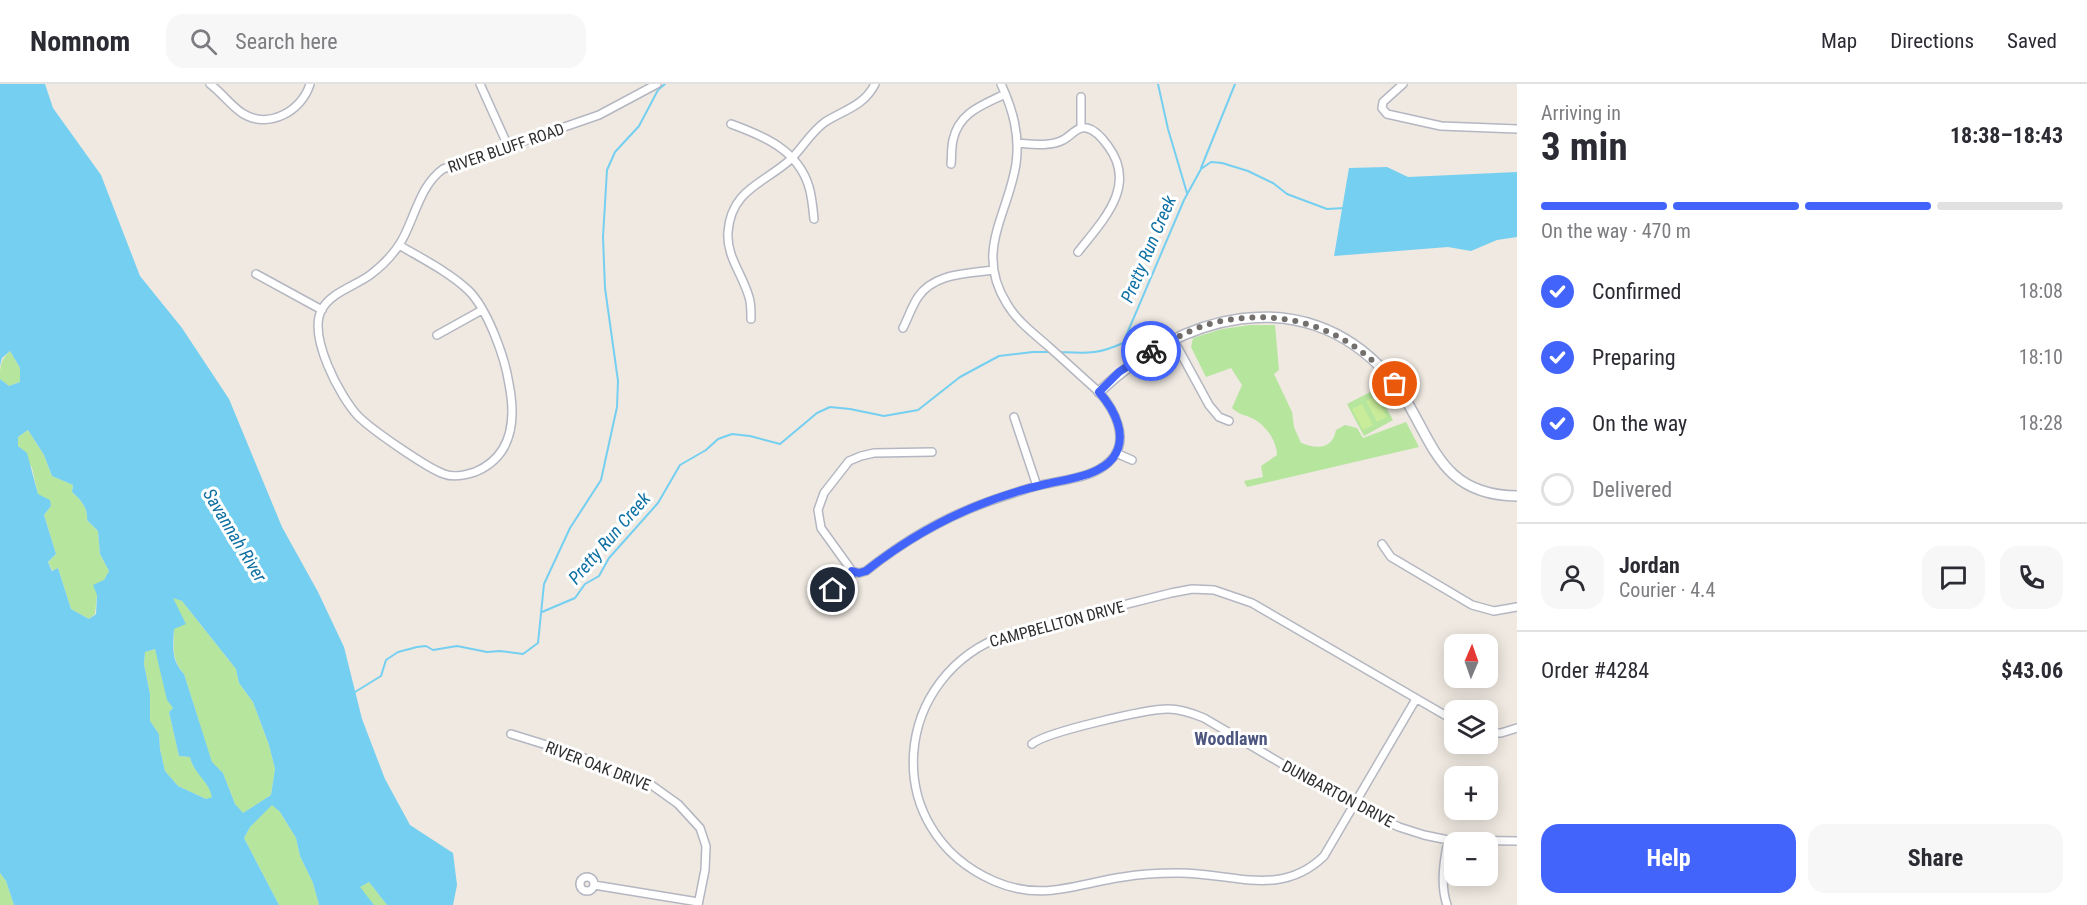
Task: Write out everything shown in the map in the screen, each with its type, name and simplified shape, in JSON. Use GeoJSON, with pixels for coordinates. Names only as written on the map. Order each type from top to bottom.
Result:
{"type":"FeatureCollection","features":[{"type":"Feature","properties":{"kind":"street"},"geometry":{"type":"LineString","coordinates":[[210,84],[240,112],[262,119],[282,115],[294,108],[303,99],[310,84]]}},
{"type":"Feature","properties":{"kind":"street"},"geometry":{"type":"LineString","coordinates":[[480,84],[508,146]]}},
{"type":"Feature","properties":{"kind":"street","name":"RIVER BLUFF ROAD"},"geometry":{"type":"LineString","coordinates":[[322,310],[335,296],[378,268],[399,245],[426,189],[438,173],[449,166],[584,121],[618,106],[657,84]]}},
{"type":"Feature","properties":{"kind":"street"},"geometry":{"type":"LineString","coordinates":[[751,319],[751,303],[729,246],[729,225],[737,204],[747,190],[791,159],[817,129],[861,102],[875,84]]}},
{"type":"Feature","properties":{"kind":"street"},"geometry":{"type":"LineString","coordinates":[[852,571],[859,573],[866,571],[905,542],[943,520],[992,500],[1036,486],[1090,473],[1105,466],[1116,453],[1120,442],[1119,427],[1109,405],[1099,392],[1014,314],[1000,292],[993,270],[994,235],[1014,175],[1017,143],[1014,122],[1001,84]]}},
{"type":"Feature","properties":{"kind":"street"},"geometry":{"type":"LineString","coordinates":[[1402,84],[1383,102],[1382,108],[1385,113],[1441,126],[1517,129]]}},
{"type":"Feature","properties":{"kind":"street"},"geometry":{"type":"LineString","coordinates":[[951,164],[953,139],[962,120],[977,107],[1005,94]]}},
{"type":"Feature","properties":{"kind":"street"},"geometry":{"type":"LineString","coordinates":[[1081,97],[1081,128]]}},
{"type":"Feature","properties":{"kind":"street"},"geometry":{"type":"LineString","coordinates":[[731,124],[773,141],[783,149],[802,171],[810,188],[814,219]]}},
{"type":"Feature","properties":{"kind":"street"},"geometry":{"type":"LineString","coordinates":[[1017,143],[1054,143],[1081,128],[1094,131],[1106,143],[1118,164],[1120,178],[1118,195],[1078,252]]}},
{"type":"Feature","properties":{"kind":"street"},"geometry":{"type":"LineString","coordinates":[[256,274],[322,310],[319,326],[320,346],[341,391],[352,408],[371,427],[443,474],[456,476],[479,470],[504,450],[511,431],[512,409],[509,380],[488,319],[462,284],[399,245]]}},
{"type":"Feature","properties":{"kind":"street"},"geometry":{"type":"LineString","coordinates":[[903,328],[918,297],[934,283],[947,277],[993,270]]}},
{"type":"Feature","properties":{"kind":"street"},"geometry":{"type":"LineString","coordinates":[[437,336],[482,310]]}},
{"type":"Feature","properties":{"kind":"street"},"geometry":{"type":"LineString","coordinates":[[1099,392],[1119,372],[1173,339],[1227,320],[1287,319],[1331,332],[1361,350],[1386,374],[1410,406],[1435,454],[1465,483],[1484,492],[1500,496],[1517,496]]}},
{"type":"Feature","properties":{"kind":"street"},"geometry":{"type":"LineString","coordinates":[[1173,339],[1209,405],[1219,417],[1228,421]]}},
{"type":"Feature","properties":{"kind":"street"},"geometry":{"type":"LineString","coordinates":[[1014,417],[1036,486]]}},
{"type":"Feature","properties":{"kind":"street"},"geometry":{"type":"LineString","coordinates":[[833,590],[848,583],[852,578],[852,571],[821,528],[818,510],[824,493],[849,461],[861,456],[874,453],[932,452]]}},
{"type":"Feature","properties":{"kind":"street"},"geometry":{"type":"LineString","coordinates":[[1116,453],[1132,460]]}},
{"type":"Feature","properties":{"kind":"street"},"geometry":{"type":"LineString","coordinates":[[1382,544],[1391,557],[1472,605],[1494,611],[1517,607]]}},
{"type":"Feature","properties":{"kind":"street","name":"CAMPBELLTON DRIVE"},"geometry":{"type":"LineString","coordinates":[[1416,699],[1324,856],[1312,867],[1289,878],[1264,880],[1179,873],[1122,877],[1061,891],[1040,892],[1019,889],[978,873],[950,852],[939,840],[925,815],[918,795],[913,764],[916,729],[930,697],[953,667],[970,652],[1008,634],[1171,592],[1192,589],[1219,591],[1252,603],[1444,715]]}},
{"type":"Feature","properties":{"kind":"street","name":"DUNBARTON DRIVE"},"geometry":{"type":"LineString","coordinates":[[1032,744],[1047,735],[1131,715],[1162,709],[1179,710],[1204,718],[1354,806],[1399,827],[1444,839]]}},
{"type":"Feature","properties":{"kind":"street"},"geometry":{"type":"LineString","coordinates":[[1498,733],[1517,728]]}},
{"type":"Feature","properties":{"kind":"street","name":"RIVER OAK DRIVE"},"geometry":{"type":"LineString","coordinates":[[511,734],[566,751],[650,784],[678,804],[700,828],[706,846],[705,870],[698,904]]}},
{"type":"Feature","properties":{"kind":"street","name":"DUNBARTON DRIVE"},"geometry":{"type":"LineString","coordinates":[[1498,841],[1517,841]]}},
{"type":"Feature","properties":{"kind":"street"},"geometry":{"type":"LineString","coordinates":[[594,885],[698,904]]}},
{"type":"Feature","properties":{"kind":"street"},"geometry":{"type":"LineString","coordinates":[[1444,886],[1448,905]]}},
{"type":"Feature","properties":{"kind":"green space"},"geometry":{"type":"Polygon","coordinates":[[[1250,325],[1275,325],[1279,370],[1274,374],[1292,412],[1294,427],[1301,443],[1323,446],[1331,441],[1336,430],[1345,425],[1357,428],[1363,438],[1406,422],[1419,447],[1247,487],[1244,481],[1263,477],[1261,466],[1277,455],[1275,444],[1267,430],[1258,422],[1232,408],[1242,385],[1231,368],[1206,377],[1191,347],[1193,338],[1222,329],[1250,325]]]}},
{"type":"Feature","properties":{"kind":"green space"},"geometry":{"type":"Polygon","coordinates":[[[10,351],[20,368],[20,382],[9,386],[0,379],[0,375],[2,361],[10,351]]]}},
{"type":"Feature","properties":{"kind":"green space"},"geometry":{"type":"Polygon","coordinates":[[[1376,389],[1393,420],[1364,436],[1347,404],[1376,389]]]}},
{"type":"Feature","properties":{"kind":"green space"},"geometry":{"type":"Polygon","coordinates":[[[1376,396],[1387,417],[1377,422],[1366,401],[1376,396]]]}},
{"type":"Feature","properties":{"kind":"green space"},"geometry":{"type":"Polygon","coordinates":[[[1362,404],[1373,425],[1363,430],[1352,409],[1362,404]]]}},
{"type":"Feature","properties":{"kind":"green space"},"geometry":{"type":"Polygon","coordinates":[[[28,430],[44,455],[52,476],[73,485],[72,492],[83,504],[87,520],[98,531],[100,554],[109,571],[97,595],[95,614],[89,619],[71,609],[58,568],[53,571],[48,562],[56,554],[44,515],[51,506],[38,494],[32,468],[18,446],[18,437],[28,430]]]}},
{"type":"Feature","properties":{"kind":"green space"},"geometry":{"type":"Polygon","coordinates":[[[172,597],[182,601],[236,669],[239,683],[253,702],[269,745],[275,769],[271,795],[242,814],[235,804],[223,773],[212,763],[184,674],[175,658],[172,597]]]}},
{"type":"Feature","properties":{"kind":"green space"},"geometry":{"type":"Polygon","coordinates":[[[155,649],[173,708],[169,712],[179,756],[190,757],[213,797],[206,799],[178,786],[165,771],[159,734],[150,721],[150,694],[144,664],[145,652],[155,649]]]}},
{"type":"Feature","properties":{"kind":"green space"},"geometry":{"type":"Polygon","coordinates":[[[272,804],[280,812],[296,838],[300,856],[313,883],[319,905],[279,905],[244,838],[250,827],[272,804]]]}},
{"type":"Feature","properties":{"kind":"green space"},"geometry":{"type":"Polygon","coordinates":[[[0,873],[6,881],[14,905],[0,905],[0,873]]]}},
{"type":"Feature","properties":{"kind":"green space"},"geometry":{"type":"Polygon","coordinates":[[[369,882],[387,905],[374,905],[359,887],[369,882]]]}},
{"type":"Feature","properties":{"kind":"water","name":"Savannah River"},"geometry":{"type":"Polygon","coordinates":[[[0,84],[45,84],[53,108],[101,175],[140,276],[182,328],[229,399],[282,527],[318,592],[344,647],[362,719],[385,779],[410,825],[453,853],[457,885],[453,905],[387,905],[369,882],[360,887],[374,905],[319,905],[313,883],[300,856],[296,838],[280,812],[272,805],[250,827],[244,838],[279,905],[14,905],[6,881],[0,873],[0,379],[9,386],[20,382],[20,368],[10,351],[2,358],[0,366],[0,84]],[[28,430],[18,437],[18,446],[27,453],[38,494],[50,500],[51,506],[44,515],[56,554],[48,562],[52,571],[58,568],[71,609],[89,619],[96,614],[97,595],[93,585],[104,580],[109,571],[100,554],[98,531],[87,520],[83,504],[72,492],[73,485],[52,476],[44,455],[28,430]],[[173,598],[186,624],[174,629],[175,658],[184,674],[212,762],[223,773],[235,804],[243,813],[271,795],[275,769],[269,745],[253,702],[239,683],[236,669],[182,601],[173,598]],[[155,649],[145,652],[144,664],[150,694],[150,721],[159,734],[165,771],[178,786],[206,799],[212,797],[190,757],[179,756],[169,712],[173,708],[167,700],[155,649]]]}},
{"type":"Feature","properties":{"kind":"water"},"geometry":{"type":"Polygon","coordinates":[[[1387,167],[1408,177],[1517,172],[1517,237],[1497,240],[1471,251],[1448,247],[1334,256],[1349,168],[1387,167]]]}},
{"type":"Feature","properties":{"kind":"waterway"},"geometry":{"type":"LineString","coordinates":[[355,692],[381,676],[386,660],[398,652],[426,646],[433,650],[457,646],[487,652],[523,654],[538,643],[544,584],[570,528],[601,480],[617,407],[618,381],[605,288],[603,237],[607,170],[615,152],[639,126],[658,90],[665,84]]}},
{"type":"Feature","properties":{"kind":"waterway"},"geometry":{"type":"LineString","coordinates":[[1158,84],[1168,129],[1187,193]]}},
{"type":"Feature","properties":{"kind":"waterway"},"geometry":{"type":"LineString","coordinates":[[1201,168],[1235,84]]}},
{"type":"Feature","properties":{"kind":"waterway","name":"Pretty Run Creek"},"geometry":{"type":"LineString","coordinates":[[1058,352],[1106,350],[1123,343],[1184,200],[1201,169],[1211,162],[1248,171],[1273,183],[1287,194],[1327,209],[1345,208]]}},
{"type":"Feature","properties":{"kind":"waterway","name":"Pretty Run Creek"},"geometry":{"type":"LineString","coordinates":[[542,612],[575,598],[585,584],[599,576],[609,558],[658,503],[680,465],[706,450],[718,439],[732,434],[780,444],[817,413],[830,407],[884,416],[918,410],[960,377],[999,356],[1053,352]]}},
{"type":"Feature","properties":{"kind":"way so far"},"geometry":{"type":"LineString","coordinates":[[1151,351],[1204,326],[1227,320],[1274,317],[1312,325],[1341,337],[1361,350],[1395,384]]}},
{"type":"Feature","properties":{"kind":"district","name":"Woodlawn"},"geometry":{"type":"Point","coordinates":[1231,738]}},
{"type":"Feature","properties":{"kind":"route"},"geometry":{"type":"LineString","coordinates":[[833,590],[848,583],[852,578],[852,571],[859,573],[866,571],[905,542],[943,520],[992,500],[1036,486],[1090,473],[1105,466],[1116,453],[1120,437],[1113,412],[1099,392],[1119,372],[1151,351]]}}]}
